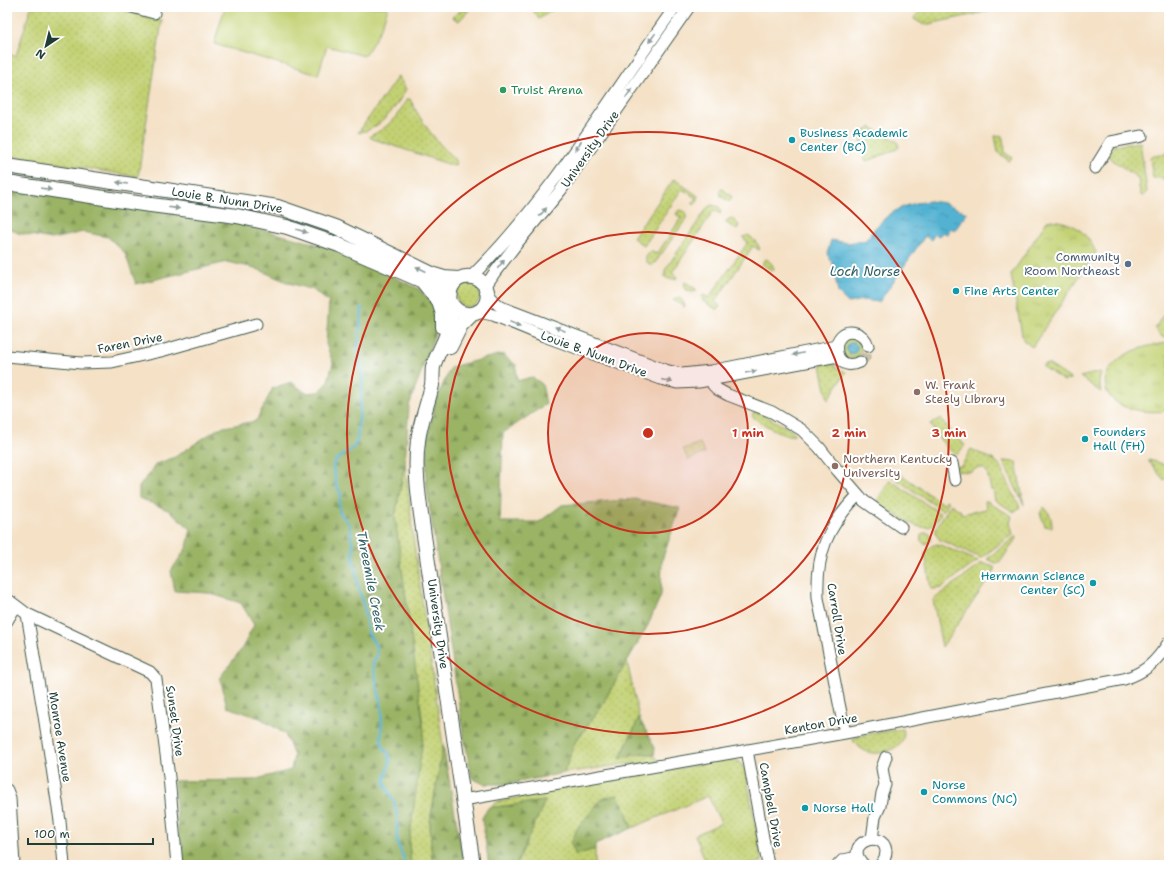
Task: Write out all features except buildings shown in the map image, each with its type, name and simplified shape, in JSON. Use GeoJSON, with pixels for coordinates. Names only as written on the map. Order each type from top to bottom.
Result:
{"type":"FeatureCollection","features":[{"type":"Feature","properties":{"kind":"main road","name":"Louie B. Nunn Drive"},"geometry":{"type":"LineString","coordinates":[[7,166],[278,207],[336,227],[434,275],[444,278],[465,278]]}},
{"type":"Feature","properties":{"kind":"main road","name":"Louie B. Nunn Drive"},"geometry":{"type":"LineString","coordinates":[[7,183],[143,204],[237,216],[287,227],[339,245],[439,288],[450,299]]}},
{"type":"Feature","properties":{"kind":"main road"},"geometry":{"type":"LineString","coordinates":[[465,278],[477,279],[486,290]]}},
{"type":"Feature","properties":{"kind":"main road","name":"University Drive"},"geometry":{"type":"LineString","coordinates":[[465,278],[452,286],[450,299],[450,324],[433,367],[432,384],[418,442],[417,469],[418,496],[462,800],[473,865]]}},
{"type":"Feature","properties":{"kind":"main road"},"geometry":{"type":"LineString","coordinates":[[422,281],[439,302],[443,314],[444,339]]}},
{"type":"Feature","properties":{"kind":"main road","name":"University Drive"},"geometry":{"type":"LineString","coordinates":[[432,384],[441,370],[453,339],[461,325],[485,304],[486,290]]}},
{"type":"Feature","properties":{"kind":"main road"},"geometry":{"type":"LineString","coordinates":[[450,299],[454,308],[459,312],[465,314],[475,313]]}},
{"type":"Feature","properties":{"kind":"street"},"geometry":{"type":"LineString","coordinates":[[132,7],[154,10]]}},
{"type":"Feature","properties":{"kind":"street","name":"University Drive"},"geometry":{"type":"LineString","coordinates":[[465,278],[484,263],[553,181],[675,7]]}},
{"type":"Feature","properties":{"kind":"street","name":"University Drive"},"geometry":{"type":"LineString","coordinates":[[486,290],[495,272],[561,190],[689,7]]}},
{"type":"Feature","properties":{"kind":"street"},"geometry":{"type":"LineString","coordinates":[[1095,168],[1111,142],[1142,136]]}},
{"type":"Feature","properties":{"kind":"street","name":"Louie B. Nunn Drive"},"geometry":{"type":"LineString","coordinates":[[486,290],[501,307],[665,370],[682,374],[711,375],[837,351]]}},
{"type":"Feature","properties":{"kind":"street","name":"Louie B. Nunn Drive"},"geometry":{"type":"LineString","coordinates":[[475,313],[493,315],[544,336],[676,383],[699,382],[711,375]]}},
{"type":"Feature","properties":{"kind":"street","name":"Faren Drive"},"geometry":{"type":"LineString","coordinates":[[7,356],[81,363],[112,362],[161,351],[256,324]]}},
{"type":"Feature","properties":{"kind":"street"},"geometry":{"type":"LineString","coordinates":[[860,362],[854,364],[845,363],[837,351],[840,337],[844,334],[853,332],[863,337],[868,346]]}},
{"type":"Feature","properties":{"kind":"street"},"geometry":{"type":"LineString","coordinates":[[711,375],[713,385],[717,390],[772,412],[802,430],[819,447],[858,495],[880,513],[901,527]]}},
{"type":"Feature","properties":{"kind":"street"},"geometry":{"type":"LineString","coordinates":[[952,463],[956,480]]}},
{"type":"Feature","properties":{"kind":"street","name":"Carroll Drive"},"geometry":{"type":"LineString","coordinates":[[845,733],[818,598],[817,579],[821,555],[832,528],[858,495]]}},
{"type":"Feature","properties":{"kind":"street","name":"Sunset Drive"},"geometry":{"type":"LineString","coordinates":[[7,599],[27,614],[150,672],[156,679],[169,777],[177,865]]}},
{"type":"Feature","properties":{"kind":"street"},"geometry":{"type":"LineString","coordinates":[[7,621],[16,606]]}},
{"type":"Feature","properties":{"kind":"street","name":"Monroe Avenue"},"geometry":{"type":"LineString","coordinates":[[27,614],[60,821],[64,865]]}},
{"type":"Feature","properties":{"kind":"street","name":"Kenton Drive"},"geometry":{"type":"LineString","coordinates":[[462,800],[845,733],[1124,680],[1139,674],[1152,664],[1169,642]]}},
{"type":"Feature","properties":{"kind":"street","name":"Campbell Drive"},"geometry":{"type":"LineString","coordinates":[[747,750],[768,865]]}},
{"type":"Feature","properties":{"kind":"street"},"geometry":{"type":"LineString","coordinates":[[872,839],[875,817],[880,806],[885,785],[882,768],[886,757]]}},
{"type":"Feature","properties":{"kind":"street"},"geometry":{"type":"LineString","coordinates":[[7,790],[10,798],[14,865]]}},
{"type":"Feature","properties":{"kind":"street"},"geometry":{"type":"LineString","coordinates":[[838,865],[843,860],[861,861],[857,852],[860,844],[864,841],[872,839],[880,842],[885,848],[886,857],[880,865]]}},
{"type":"Feature","properties":{"kind":"green space"},"geometry":{"type":"Polygon","coordinates":[[[31,7],[111,7],[162,21],[138,177],[7,155],[7,54],[16,56],[31,7]]]}},
{"type":"Feature","properties":{"kind":"green space"},"geometry":{"type":"Polygon","coordinates":[[[225,7],[388,7],[378,33],[364,56],[327,46],[318,75],[214,44],[225,7]]]}},
{"type":"Feature","properties":{"kind":"green space"},"geometry":{"type":"Polygon","coordinates":[[[466,7],[471,8],[459,21],[452,17],[466,7]]]}},
{"type":"Feature","properties":{"kind":"green space"},"geometry":{"type":"Polygon","coordinates":[[[531,7],[557,7],[539,19],[531,7]]]}},
{"type":"Feature","properties":{"kind":"green space"},"geometry":{"type":"Polygon","coordinates":[[[942,7],[998,7],[995,10],[924,25],[914,19],[915,16],[921,11],[942,7]]]}},
{"type":"Feature","properties":{"kind":"green space"},"geometry":{"type":"Polygon","coordinates":[[[398,76],[406,89],[397,104],[381,122],[374,127],[358,133],[398,76]]]}},
{"type":"Feature","properties":{"kind":"green space"},"geometry":{"type":"Polygon","coordinates":[[[407,99],[410,99],[430,132],[456,161],[454,166],[370,137],[392,121],[407,99]]]}},
{"type":"Feature","properties":{"kind":"green space"},"geometry":{"type":"Polygon","coordinates":[[[871,127],[897,141],[899,147],[868,161],[865,160],[862,137],[871,127]]]}},
{"type":"Feature","properties":{"kind":"green space"},"geometry":{"type":"Polygon","coordinates":[[[1002,135],[1005,149],[1004,152],[1012,158],[1009,161],[998,152],[995,136],[1002,135]]]}},
{"type":"Feature","properties":{"kind":"green space"},"geometry":{"type":"Polygon","coordinates":[[[1140,142],[1147,191],[1144,196],[1140,194],[1138,178],[1107,156],[1113,146],[1140,142]]]}},
{"type":"Feature","properties":{"kind":"green space"},"geometry":{"type":"Polygon","coordinates":[[[1169,153],[1169,184],[1160,178],[1153,178],[1150,157],[1169,153]]]}},
{"type":"Feature","properties":{"kind":"green space"},"geometry":{"type":"Polygon","coordinates":[[[674,179],[698,196],[698,200],[694,204],[692,203],[696,198],[682,189],[644,246],[633,238],[674,179]]]}},
{"type":"Feature","properties":{"kind":"green space"},"geometry":{"type":"Polygon","coordinates":[[[721,188],[732,197],[729,202],[721,196],[719,192],[721,188]]]}},
{"type":"Feature","properties":{"kind":"green space"},"geometry":{"type":"Polygon","coordinates":[[[7,189],[226,220],[335,249],[419,289],[436,307],[438,324],[409,406],[405,463],[395,517],[424,731],[409,843],[411,865],[181,865],[174,781],[253,780],[291,770],[294,756],[285,734],[260,718],[227,707],[220,677],[241,650],[254,625],[241,603],[208,593],[175,591],[171,571],[187,547],[191,529],[170,511],[139,498],[139,487],[156,464],[175,457],[219,428],[256,421],[273,388],[291,382],[306,393],[318,392],[327,384],[333,363],[326,344],[329,302],[313,290],[289,283],[255,268],[227,262],[136,284],[125,253],[108,237],[83,232],[52,239],[18,233],[7,227],[7,189]]]}},
{"type":"Feature","properties":{"kind":"green space"},"geometry":{"type":"Polygon","coordinates":[[[712,205],[719,207],[721,212],[720,214],[714,210],[672,273],[677,277],[676,279],[669,279],[665,277],[665,270],[708,207],[712,205]]]}},
{"type":"Feature","properties":{"kind":"green space"},"geometry":{"type":"Polygon","coordinates":[[[679,210],[686,212],[686,219],[655,263],[651,266],[646,261],[646,257],[651,251],[657,254],[681,218],[676,214],[679,210]]]}},
{"type":"Feature","properties":{"kind":"green space"},"geometry":{"type":"Polygon","coordinates":[[[732,218],[739,225],[737,230],[725,222],[732,218]]]}},
{"type":"Feature","properties":{"kind":"green space"},"geometry":{"type":"Polygon","coordinates":[[[1051,220],[1067,223],[1078,229],[1087,238],[1096,252],[1032,347],[1023,340],[1011,275],[1047,221],[1051,220]]]}},
{"type":"Feature","properties":{"kind":"green space"},"geometry":{"type":"Polygon","coordinates":[[[749,235],[757,243],[760,249],[759,250],[753,246],[715,302],[720,306],[716,309],[703,301],[702,296],[704,295],[709,298],[748,242],[743,237],[749,235]]]}},
{"type":"Feature","properties":{"kind":"green space"},"geometry":{"type":"Polygon","coordinates":[[[767,259],[772,264],[774,269],[772,271],[762,264],[764,260],[767,259]]]}},
{"type":"Feature","properties":{"kind":"green space"},"geometry":{"type":"Polygon","coordinates":[[[685,282],[696,289],[696,291],[692,292],[685,289],[685,282]]]}},
{"type":"Feature","properties":{"kind":"green space"},"geometry":{"type":"Polygon","coordinates":[[[468,283],[477,286],[480,295],[477,304],[468,307],[459,304],[456,295],[459,286],[468,283]]]}},
{"type":"Feature","properties":{"kind":"green space"},"geometry":{"type":"Polygon","coordinates":[[[675,298],[680,298],[685,307],[673,300],[675,298]]]}},
{"type":"Feature","properties":{"kind":"green space"},"geometry":{"type":"Polygon","coordinates":[[[1163,315],[1169,319],[1169,338],[1162,337],[1155,328],[1163,315]]]}},
{"type":"Feature","properties":{"kind":"green space"},"geometry":{"type":"Polygon","coordinates":[[[849,338],[852,338],[861,344],[862,349],[858,357],[853,359],[845,355],[841,347],[843,342],[849,338]],[[850,343],[847,345],[847,350],[849,353],[853,353],[857,347],[850,343]]]}},
{"type":"Feature","properties":{"kind":"green space"},"geometry":{"type":"Polygon","coordinates":[[[1169,343],[1169,411],[1141,411],[1121,405],[1109,395],[1105,383],[1109,370],[1121,357],[1141,348],[1169,343]]]}},
{"type":"Feature","properties":{"kind":"green space"},"geometry":{"type":"Polygon","coordinates":[[[502,354],[516,365],[517,381],[532,377],[542,384],[546,404],[503,433],[500,522],[539,522],[562,505],[635,499],[680,508],[662,560],[661,595],[648,625],[599,710],[575,742],[564,773],[508,784],[484,784],[472,778],[463,732],[426,482],[428,436],[435,402],[451,367],[502,354]]]}},
{"type":"Feature","properties":{"kind":"green space"},"geometry":{"type":"Polygon","coordinates":[[[832,363],[840,370],[846,372],[828,400],[821,365],[832,363]]]}},
{"type":"Feature","properties":{"kind":"green space"},"geometry":{"type":"Polygon","coordinates":[[[1048,364],[1071,379],[1064,381],[1043,367],[1043,365],[1048,364]]]}},
{"type":"Feature","properties":{"kind":"green space"},"geometry":{"type":"Polygon","coordinates":[[[1100,372],[1099,381],[1101,392],[1080,377],[1100,372]]]}},
{"type":"Feature","properties":{"kind":"green space"},"geometry":{"type":"Polygon","coordinates":[[[754,412],[758,412],[793,431],[794,435],[779,432],[760,422],[752,416],[754,412]]]}},
{"type":"Feature","properties":{"kind":"green space"},"geometry":{"type":"Polygon","coordinates":[[[941,418],[952,434],[965,445],[957,455],[949,449],[935,433],[930,424],[941,418]]]}},
{"type":"Feature","properties":{"kind":"green space"},"geometry":{"type":"Polygon","coordinates":[[[700,443],[705,453],[688,460],[683,449],[700,443]]]}},
{"type":"Feature","properties":{"kind":"green space"},"geometry":{"type":"Polygon","coordinates":[[[971,449],[999,464],[1020,507],[1014,512],[995,500],[987,472],[983,468],[977,468],[970,472],[957,471],[956,467],[962,465],[971,449]]]}},
{"type":"Feature","properties":{"kind":"green space"},"geometry":{"type":"Polygon","coordinates":[[[1149,460],[1169,466],[1169,472],[1164,480],[1149,462],[1149,460]]]}},
{"type":"Feature","properties":{"kind":"green space"},"geometry":{"type":"Polygon","coordinates":[[[1003,461],[1016,462],[1024,505],[1003,461]]]}},
{"type":"Feature","properties":{"kind":"green space"},"geometry":{"type":"Polygon","coordinates":[[[405,463],[414,544],[443,745],[430,822],[432,865],[411,865],[409,843],[395,517],[405,463]]]}},
{"type":"Feature","properties":{"kind":"green space"},"geometry":{"type":"Polygon","coordinates":[[[896,471],[943,504],[946,500],[949,502],[943,511],[893,477],[896,471]]]}},
{"type":"Feature","properties":{"kind":"green space"},"geometry":{"type":"Polygon","coordinates":[[[890,480],[941,514],[934,524],[926,528],[911,524],[876,502],[890,480]]]}},
{"type":"Feature","properties":{"kind":"green space"},"geometry":{"type":"Polygon","coordinates":[[[985,501],[988,501],[1012,516],[1010,523],[1013,534],[981,558],[940,540],[937,537],[936,528],[951,504],[961,511],[961,514],[986,509],[985,501]]]}},
{"type":"Feature","properties":{"kind":"green space"},"geometry":{"type":"Polygon","coordinates":[[[1044,507],[1052,521],[1052,527],[1045,526],[1040,513],[1044,507]]]}},
{"type":"Feature","properties":{"kind":"green space"},"geometry":{"type":"Polygon","coordinates":[[[926,532],[930,534],[932,538],[930,542],[926,544],[922,542],[920,538],[922,534],[926,532]]]}},
{"type":"Feature","properties":{"kind":"green space"},"geometry":{"type":"Polygon","coordinates":[[[1016,536],[1017,537],[1001,561],[996,563],[987,559],[1016,536]]]}},
{"type":"Feature","properties":{"kind":"green space"},"geometry":{"type":"Polygon","coordinates":[[[938,544],[978,561],[941,588],[931,589],[925,554],[930,547],[938,544]]]}},
{"type":"Feature","properties":{"kind":"green space"},"geometry":{"type":"Polygon","coordinates":[[[982,563],[994,567],[995,570],[942,647],[933,600],[982,563]]]}},
{"type":"Feature","properties":{"kind":"green space"},"geometry":{"type":"Polygon","coordinates":[[[627,661],[639,718],[620,758],[642,753],[654,755],[659,761],[646,764],[627,764],[564,773],[575,742],[599,710],[627,661]]]}},
{"type":"Feature","properties":{"kind":"green space"},"geometry":{"type":"Polygon","coordinates":[[[639,718],[655,748],[654,755],[642,753],[620,759],[639,718]]]}},
{"type":"Feature","properties":{"kind":"green space"},"geometry":{"type":"Polygon","coordinates":[[[903,729],[903,740],[895,748],[889,751],[877,753],[866,752],[853,741],[854,738],[868,734],[903,729]]]}},
{"type":"Feature","properties":{"kind":"green space"},"geometry":{"type":"Polygon","coordinates":[[[443,745],[464,865],[432,865],[430,822],[443,745]]]}},
{"type":"Feature","properties":{"kind":"green space"},"geometry":{"type":"Polygon","coordinates":[[[729,759],[740,762],[746,772],[762,862],[739,865],[707,865],[695,835],[721,823],[708,796],[632,828],[624,806],[576,855],[595,849],[595,865],[516,865],[545,801],[488,808],[497,802],[555,790],[729,759]]]}},
{"type":"Feature","properties":{"kind":"green space"},"geometry":{"type":"Polygon","coordinates":[[[617,795],[624,806],[632,828],[595,844],[595,849],[576,855],[571,844],[577,829],[601,799],[617,795]]]}},
{"type":"Feature","properties":{"kind":"green space"},"geometry":{"type":"Polygon","coordinates":[[[545,801],[516,865],[489,865],[482,818],[488,808],[545,801]]]}},
{"type":"Feature","properties":{"kind":"water","name":"Loch Norse"},"geometry":{"type":"Polygon","coordinates":[[[930,201],[944,203],[967,213],[955,230],[951,228],[947,234],[943,232],[939,236],[935,234],[931,240],[925,236],[879,302],[862,300],[848,303],[838,293],[833,264],[827,254],[831,240],[848,243],[866,240],[879,224],[893,212],[909,205],[930,201]]]}},
{"type":"Feature","properties":{"kind":"water"},"geometry":{"type":"Polygon","coordinates":[[[850,343],[854,343],[856,344],[856,352],[850,353],[847,350],[847,346],[850,343]]]}},
{"type":"Feature","properties":{"kind":"waterway","name":"Threemile Creek"},"geometry":{"type":"LineString","coordinates":[[362,308],[358,348],[363,376],[357,440],[354,447],[335,461],[333,467],[337,487],[341,494],[339,506],[340,513],[349,524],[353,546],[353,559],[364,607],[368,633],[376,646],[377,655],[373,663],[382,708],[381,739],[382,744],[389,755],[390,762],[385,778],[385,784],[395,804],[397,817],[397,842],[406,865]]}},
{"type":"Feature","properties":{"kind":"tunnel"},"geometry":{"type":"LineString","coordinates":[[860,362],[866,356],[868,346]]}},
{"type":"Feature","properties":{"kind":"place","name":"Truist Arena"},"geometry":{"type":"Point","coordinates":[503,90]}},
{"type":"Feature","properties":{"kind":"place","name":"Business Academic Center (BC)"},"geometry":{"type":"Point","coordinates":[792,140]}},
{"type":"Feature","properties":{"kind":"place","name":"Community Room Northeast"},"geometry":{"type":"Point","coordinates":[1128,264]}},
{"type":"Feature","properties":{"kind":"place","name":"Fine Arts Center"},"geometry":{"type":"Point","coordinates":[956,291]}},
{"type":"Feature","properties":{"kind":"place","name":"W. Frank Steely Library"},"geometry":{"type":"Point","coordinates":[917,392]}},
{"type":"Feature","properties":{"kind":"place","name":"Founders Hall (FH)"},"geometry":{"type":"Point","coordinates":[1085,439]}},
{"type":"Feature","properties":{"kind":"place","name":"Northern Kentucky University"},"geometry":{"type":"Point","coordinates":[835,466]}},
{"type":"Feature","properties":{"kind":"place","name":"Herrmann Science Center (SC)"},"geometry":{"type":"Point","coordinates":[1093,583]}},
{"type":"Feature","properties":{"kind":"place","name":"Norse Commons (NC)"},"geometry":{"type":"Point","coordinates":[924,792]}},
{"type":"Feature","properties":{"kind":"place","name":"Norse Hall"},"geometry":{"type":"Point","coordinates":[805,808]}}]}
